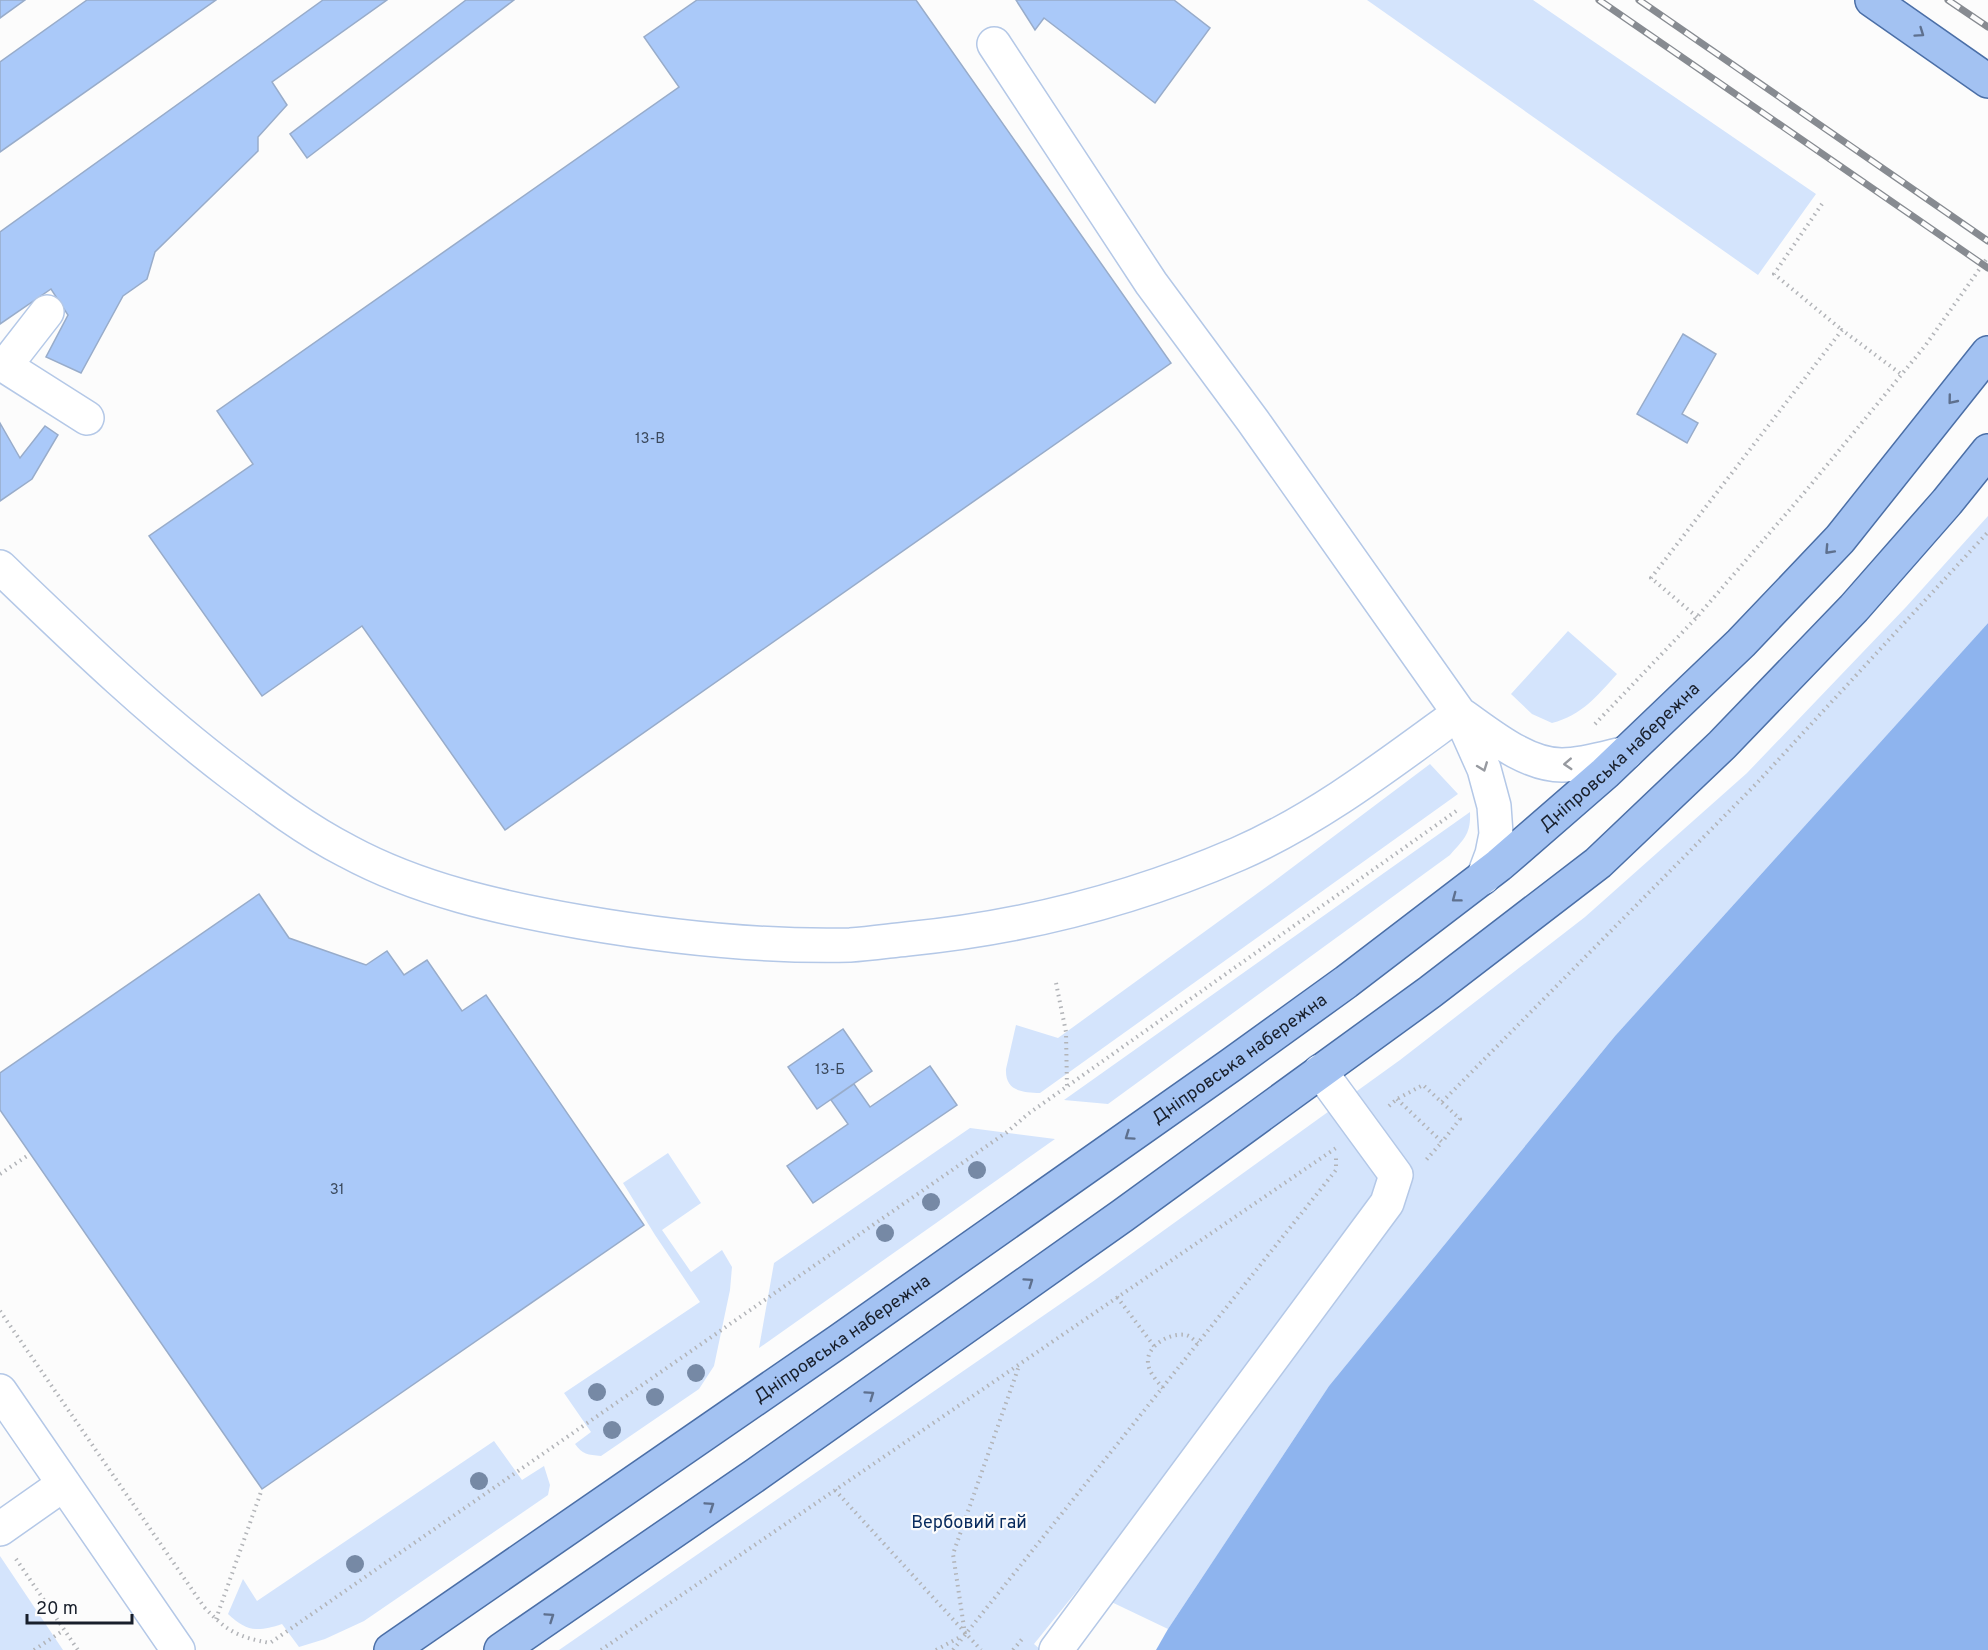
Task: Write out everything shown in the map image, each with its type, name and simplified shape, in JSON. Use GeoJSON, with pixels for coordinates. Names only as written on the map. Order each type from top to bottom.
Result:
{"type":"FeatureCollection","features":[{"type":"Feature","properties":{"kind":"main road"},"geometry":{"type":"LineString","coordinates":[[1872,0],[1988,81]]}},
{"type":"Feature","properties":{"kind":"main road","name":"Дніпровська набережна"},"geometry":{"type":"LineString","coordinates":[[391,1650],[839,1341],[1212,1078],[1346,982],[1483,878],[1626,753],[1742,643],[1840,539],[1988,353]]}},
{"type":"Feature","properties":{"kind":"main road"},"geometry":{"type":"LineString","coordinates":[[501,1650],[757,1474],[1093,1237],[1507,935],[1606,855],[1722,746],[1854,608],[1947,502],[1988,451]]}},
{"type":"Feature","properties":{"kind":"street"},"geometry":{"type":"LineString","coordinates":[[994,44],[1151,283],[1253,421],[1459,713],[1484,769],[1494,806],[1496,834],[1492,854],[1483,878]]}},
{"type":"Feature","properties":{"kind":"street"},"geometry":{"type":"LineString","coordinates":[[47,312],[4,366],[87,418]]}},
{"type":"Feature","properties":{"kind":"street"},"geometry":{"type":"LineString","coordinates":[[0,567],[82,647],[180,734],[283,813],[347,852],[458,896],[551,917],[640,933],[744,942],[851,945],[962,933],[1073,910],[1202,869],[1274,837],[1363,783],[1459,713]]}},
{"type":"Feature","properties":{"kind":"street"},"geometry":{"type":"LineString","coordinates":[[1459,713],[1515,752],[1559,765],[1581,764],[1626,753]]}},
{"type":"Feature","properties":{"kind":"street"},"geometry":{"type":"LineString","coordinates":[[1056,1650],[1387,1203],[1396,1175],[1349,1138],[1320,1071]]}},
{"type":"Feature","properties":{"kind":"street"},"geometry":{"type":"LineString","coordinates":[[0,1391],[178,1650]]}},
{"type":"Feature","properties":{"kind":"street"},"geometry":{"type":"LineString","coordinates":[[6,1541],[64,1484]]}},
{"type":"Feature","properties":{"kind":"path"},"geometry":{"type":"LineString","coordinates":[[1822,204],[1774,274],[1842,330],[1901,374]]}},
{"type":"Feature","properties":{"kind":"path"},"geometry":{"type":"LineString","coordinates":[[1594,725],[1697,617],[1804,493],[1924,346],[1988,257]]}},
{"type":"Feature","properties":{"kind":"path"},"geometry":{"type":"LineString","coordinates":[[1697,617],[1651,578],[1842,330]]}},
{"type":"Feature","properties":{"kind":"path"},"geometry":{"type":"LineString","coordinates":[[1442,1102],[1756,784],[1988,532]]}},
{"type":"Feature","properties":{"kind":"path"},"geometry":{"type":"LineString","coordinates":[[0,1311],[204,1607],[232,1632],[270,1643],[770,1298],[1464,805]]}},
{"type":"Feature","properties":{"kind":"path"},"geometry":{"type":"LineString","coordinates":[[1056,983],[1066,1032],[1067,1088]]}},
{"type":"Feature","properties":{"kind":"path"},"geometry":{"type":"LineString","coordinates":[[601,1650],[1349,1138],[1397,1099],[1423,1085],[1460,1119],[1442,1142]]}},
{"type":"Feature","properties":{"kind":"path"},"geometry":{"type":"LineString","coordinates":[[953,1650],[1336,1170],[1349,1138]]}},
{"type":"Feature","properties":{"kind":"path"},"geometry":{"type":"LineString","coordinates":[[0,1174],[30,1154]]}},
{"type":"Feature","properties":{"kind":"path"},"geometry":{"type":"LineString","coordinates":[[1117,1297],[1154,1346]]}},
{"type":"Feature","properties":{"kind":"path"},"geometry":{"type":"LineString","coordinates":[[1162,1388],[1148,1366],[1148,1355],[1154,1346],[1176,1335],[1187,1335],[1198,1343]]}},
{"type":"Feature","properties":{"kind":"path"},"geometry":{"type":"LineString","coordinates":[[965,1635],[953,1554],[1019,1364]]}},
{"type":"Feature","properties":{"kind":"path"},"geometry":{"type":"LineString","coordinates":[[216,1619],[262,1489]]}},
{"type":"Feature","properties":{"kind":"path"},"geometry":{"type":"LineString","coordinates":[[835,1490],[981,1650]]}},
{"type":"Feature","properties":{"kind":"path"},"geometry":{"type":"LineString","coordinates":[[6,1541],[78,1650]]}},
{"type":"Feature","properties":{"kind":"path"},"geometry":{"type":"LineString","coordinates":[[34,1650],[64,1630]]}},
{"type":"Feature","properties":{"kind":"path"},"geometry":{"type":"LineString","coordinates":[[936,1650],[965,1635]]}},
{"type":"Feature","properties":{"kind":"green space"},"geometry":{"type":"Polygon","coordinates":[[[1367,0],[1533,0],[1816,194],[1758,275],[1367,0]]]}},
{"type":"Feature","properties":{"kind":"green space","name":"Вербовий гай"},"geometry":{"type":"Polygon","coordinates":[[[1988,516],[1988,623],[1615,1036],[1329,1386],[1168,1629],[1080,1587],[1034,1644],[1041,1650],[559,1650],[1095,1280],[1400,1060],[1585,917],[1747,773],[1906,607],[1988,516]]]}},
{"type":"Feature","properties":{"kind":"green space"},"geometry":{"type":"Polygon","coordinates":[[[1568,631],[1617,674],[1595,698],[1580,710],[1563,720],[1552,723],[1532,714],[1511,694],[1568,631]]]}},
{"type":"Feature","properties":{"kind":"green space"},"geometry":{"type":"Polygon","coordinates":[[[1430,764],[1458,794],[1040,1093],[1016,1089],[1008,1082],[1006,1069],[1016,1025],[1058,1038],[1273,882],[1430,764]]]}},
{"type":"Feature","properties":{"kind":"green space"},"geometry":{"type":"Polygon","coordinates":[[[1470,812],[1466,836],[1450,855],[1108,1104],[1064,1100],[1470,812]]]}},
{"type":"Feature","properties":{"kind":"green space"},"geometry":{"type":"Polygon","coordinates":[[[970,1128],[1055,1139],[759,1348],[774,1263],[970,1128]]]}},
{"type":"Feature","properties":{"kind":"green space"},"geometry":{"type":"Polygon","coordinates":[[[668,1153],[701,1203],[662,1230],[691,1272],[722,1250],[732,1267],[730,1290],[714,1366],[699,1389],[601,1456],[589,1454],[580,1450],[575,1444],[591,1432],[564,1393],[700,1302],[623,1183],[668,1153]]]}},
{"type":"Feature","properties":{"kind":"green space"},"geometry":{"type":"Polygon","coordinates":[[[494,1441],[522,1480],[544,1466],[550,1485],[548,1495],[364,1621],[325,1639],[299,1647],[282,1624],[253,1629],[241,1624],[228,1614],[243,1579],[257,1601],[494,1441]]]}},
{"type":"Feature","properties":{"kind":"green space"},"geometry":{"type":"Polygon","coordinates":[[[0,1556],[63,1650],[0,1650],[0,1556]]]}},
{"type":"Feature","properties":{"kind":"water"},"geometry":{"type":"Polygon","coordinates":[[[1988,623],[1988,1650],[1156,1650],[1329,1386],[1615,1036],[1988,623]]]}},
{"type":"Feature","properties":{"kind":"building"},"geometry":{"type":"Polygon","coordinates":[[[0,0],[25,0],[0,18],[0,0]]]}},
{"type":"Feature","properties":{"kind":"building"},"geometry":{"type":"Polygon","coordinates":[[[87,0],[216,0],[0,152],[0,62],[87,0]]]}},
{"type":"Feature","properties":{"kind":"building"},"geometry":{"type":"Polygon","coordinates":[[[323,0],[387,0],[272,82],[287,105],[258,137],[258,151],[155,252],[147,279],[123,296],[81,373],[46,357],[68,315],[51,289],[0,324],[0,232],[323,0]]]}},
{"type":"Feature","properties":{"kind":"building"},"geometry":{"type":"Polygon","coordinates":[[[466,0],[514,0],[307,158],[290,134],[466,0]]]}},
{"type":"Feature","properties":{"kind":"building"},"geometry":{"type":"Polygon","coordinates":[[[697,0],[916,0],[1171,363],[505,830],[362,626],[262,696],[149,536],[253,464],[217,411],[679,87],[644,37],[697,0]]]}},
{"type":"Feature","properties":{"kind":"building"},"geometry":{"type":"Polygon","coordinates":[[[1016,0],[1174,0],[1210,28],[1155,103],[1044,18],[1035,30],[1016,0]]]}},
{"type":"Feature","properties":{"kind":"building"},"geometry":{"type":"Polygon","coordinates":[[[1683,334],[1716,354],[1682,414],[1698,423],[1687,443],[1637,414],[1683,334]]]}},
{"type":"Feature","properties":{"kind":"building"},"geometry":{"type":"Polygon","coordinates":[[[0,423],[20,458],[45,426],[58,435],[32,479],[0,501],[0,423]]]}},
{"type":"Feature","properties":{"kind":"building"},"geometry":{"type":"Polygon","coordinates":[[[259,894],[289,938],[366,965],[387,951],[404,975],[427,960],[462,1011],[486,995],[644,1225],[262,1489],[0,1110],[0,1073],[259,894]]]}},
{"type":"Feature","properties":{"kind":"building"},"geometry":{"type":"Polygon","coordinates":[[[843,1029],[872,1071],[817,1109],[788,1067],[843,1029]]]}},
{"type":"Feature","properties":{"kind":"building"},"geometry":{"type":"Polygon","coordinates":[[[930,1066],[957,1105],[813,1203],[787,1166],[848,1124],[831,1100],[854,1084],[870,1107],[930,1066]]]}},
{"type":"Feature","properties":{"kind":"railway"},"geometry":{"type":"LineString","coordinates":[[1599,0],[1988,268]]}},
{"type":"Feature","properties":{"kind":"railway"},"geometry":{"type":"LineString","coordinates":[[1639,0],[1988,241]]}},
{"type":"Feature","properties":{"kind":"railway"},"geometry":{"type":"LineString","coordinates":[[1948,0],[1988,27]]}}]}
